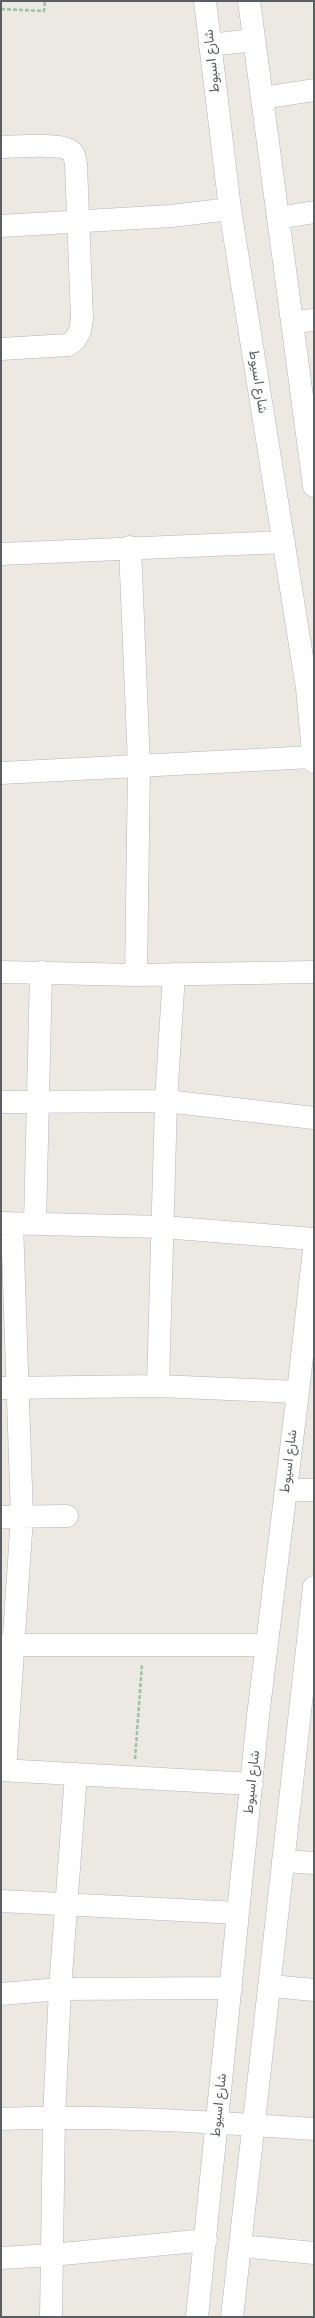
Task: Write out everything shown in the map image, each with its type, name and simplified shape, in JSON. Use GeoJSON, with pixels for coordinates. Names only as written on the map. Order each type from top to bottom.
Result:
{"type":"FeatureCollection","features":[{"type":"Feature","properties":{"kind":"street","name":"شارع اسيوط"},"geometry":{"type":"LineString","coordinates":[[205,1],[230,209],[284,542],[313,735],[313,760]]}},
{"type":"Feature","properties":{"kind":"street"},"geometry":{"type":"LineString","coordinates":[[249,1],[278,218],[304,321],[314,486]]}},
{"type":"Feature","properties":{"kind":"street"},"geometry":{"type":"LineString","coordinates":[[210,45],[254,40]]}},
{"type":"Feature","properties":{"kind":"street"},"geometry":{"type":"LineString","coordinates":[[262,98],[314,90]]}},
{"type":"Feature","properties":{"kind":"street"},"geometry":{"type":"LineString","coordinates":[[1,147],[50,146],[68,149],[73,152],[76,164],[77,221],[82,308],[80,331],[75,340],[68,345],[1,349]]}},
{"type":"Feature","properties":{"kind":"street"},"geometry":{"type":"LineString","coordinates":[[1,226],[172,216],[230,209]]}},
{"type":"Feature","properties":{"kind":"street"},"geometry":{"type":"LineString","coordinates":[[278,218],[314,212]]}},
{"type":"Feature","properties":{"kind":"street"},"geometry":{"type":"LineString","coordinates":[[1,554],[130,547],[284,542]]}},
{"type":"Feature","properties":{"kind":"street"},"geometry":{"type":"LineString","coordinates":[[130,547],[139,765],[136,975]]}},
{"type":"Feature","properties":{"kind":"street"},"geometry":{"type":"LineString","coordinates":[[1,773],[139,765],[313,760]]}},
{"type":"Feature","properties":{"kind":"street"},"geometry":{"type":"LineString","coordinates":[[1,972],[136,975],[314,972]]}},
{"type":"Feature","properties":{"kind":"street"},"geometry":{"type":"LineString","coordinates":[[35,1223],[41,972]]}},
{"type":"Feature","properties":{"kind":"street"},"geometry":{"type":"LineString","coordinates":[[158,1386],[166,1101],[174,974]]}},
{"type":"Feature","properties":{"kind":"street"},"geometry":{"type":"LineString","coordinates":[[1,1102],[166,1101],[314,1118]]}},
{"type":"Feature","properties":{"kind":"street"},"geometry":{"type":"LineString","coordinates":[[252,1784],[3,1770],[11,1517],[7,1223],[163,1226],[314,1239]]}},
{"type":"Feature","properties":{"kind":"street","name":"شارع اسيوط"},"geometry":{"type":"LineString","coordinates":[[197,2317],[266,1645],[298,1392],[314,1249]]}},
{"type":"Feature","properties":{"kind":"street"},"geometry":{"type":"LineString","coordinates":[[10,1387],[158,1386],[298,1392]]}},
{"type":"Feature","properties":{"kind":"street"},"geometry":{"type":"LineString","coordinates":[[286,1490],[314,1490]]}},
{"type":"Feature","properties":{"kind":"street"},"geometry":{"type":"LineString","coordinates":[[11,1517],[67,1516]]}},
{"type":"Feature","properties":{"kind":"street"},"geometry":{"type":"LineString","coordinates":[[232,2317],[271,1986],[284,1861],[306,1719],[314,1587]]}},
{"type":"Feature","properties":{"kind":"street"},"geometry":{"type":"LineString","coordinates":[[8,1645],[266,1645]]}},
{"type":"Feature","properties":{"kind":"street"},"geometry":{"type":"LineString","coordinates":[[51,2317],[54,2117],[60,1990],[76,1774]]}},
{"type":"Feature","properties":{"kind":"street"},"geometry":{"type":"LineString","coordinates":[[284,1861],[314,1863]]}},
{"type":"Feature","properties":{"kind":"street"},"geometry":{"type":"LineString","coordinates":[[1,1901],[67,1906],[238,1913]]}},
{"type":"Feature","properties":{"kind":"street"},"geometry":{"type":"LineString","coordinates":[[271,1986],[314,1990]]}},
{"type":"Feature","properties":{"kind":"street"},"geometry":{"type":"LineString","coordinates":[[1,1994],[60,1990],[231,1988]]}},
{"type":"Feature","properties":{"kind":"street"},"geometry":{"type":"LineString","coordinates":[[1,2119],[54,2117],[216,2123],[314,2129]]}},
{"type":"Feature","properties":{"kind":"street"},"geometry":{"type":"LineString","coordinates":[[1,2258],[52,2255],[206,2240]]}},
{"type":"Feature","properties":{"kind":"street"},"geometry":{"type":"LineString","coordinates":[[240,2246],[314,2253]]}},
{"type":"Feature","properties":{"kind":"path"},"geometry":{"type":"LineString","coordinates":[[1,9],[44,11],[45,1]]}},
{"type":"Feature","properties":{"kind":"path"},"geometry":{"type":"LineString","coordinates":[[134,1777],[143,1644]]}}]}
